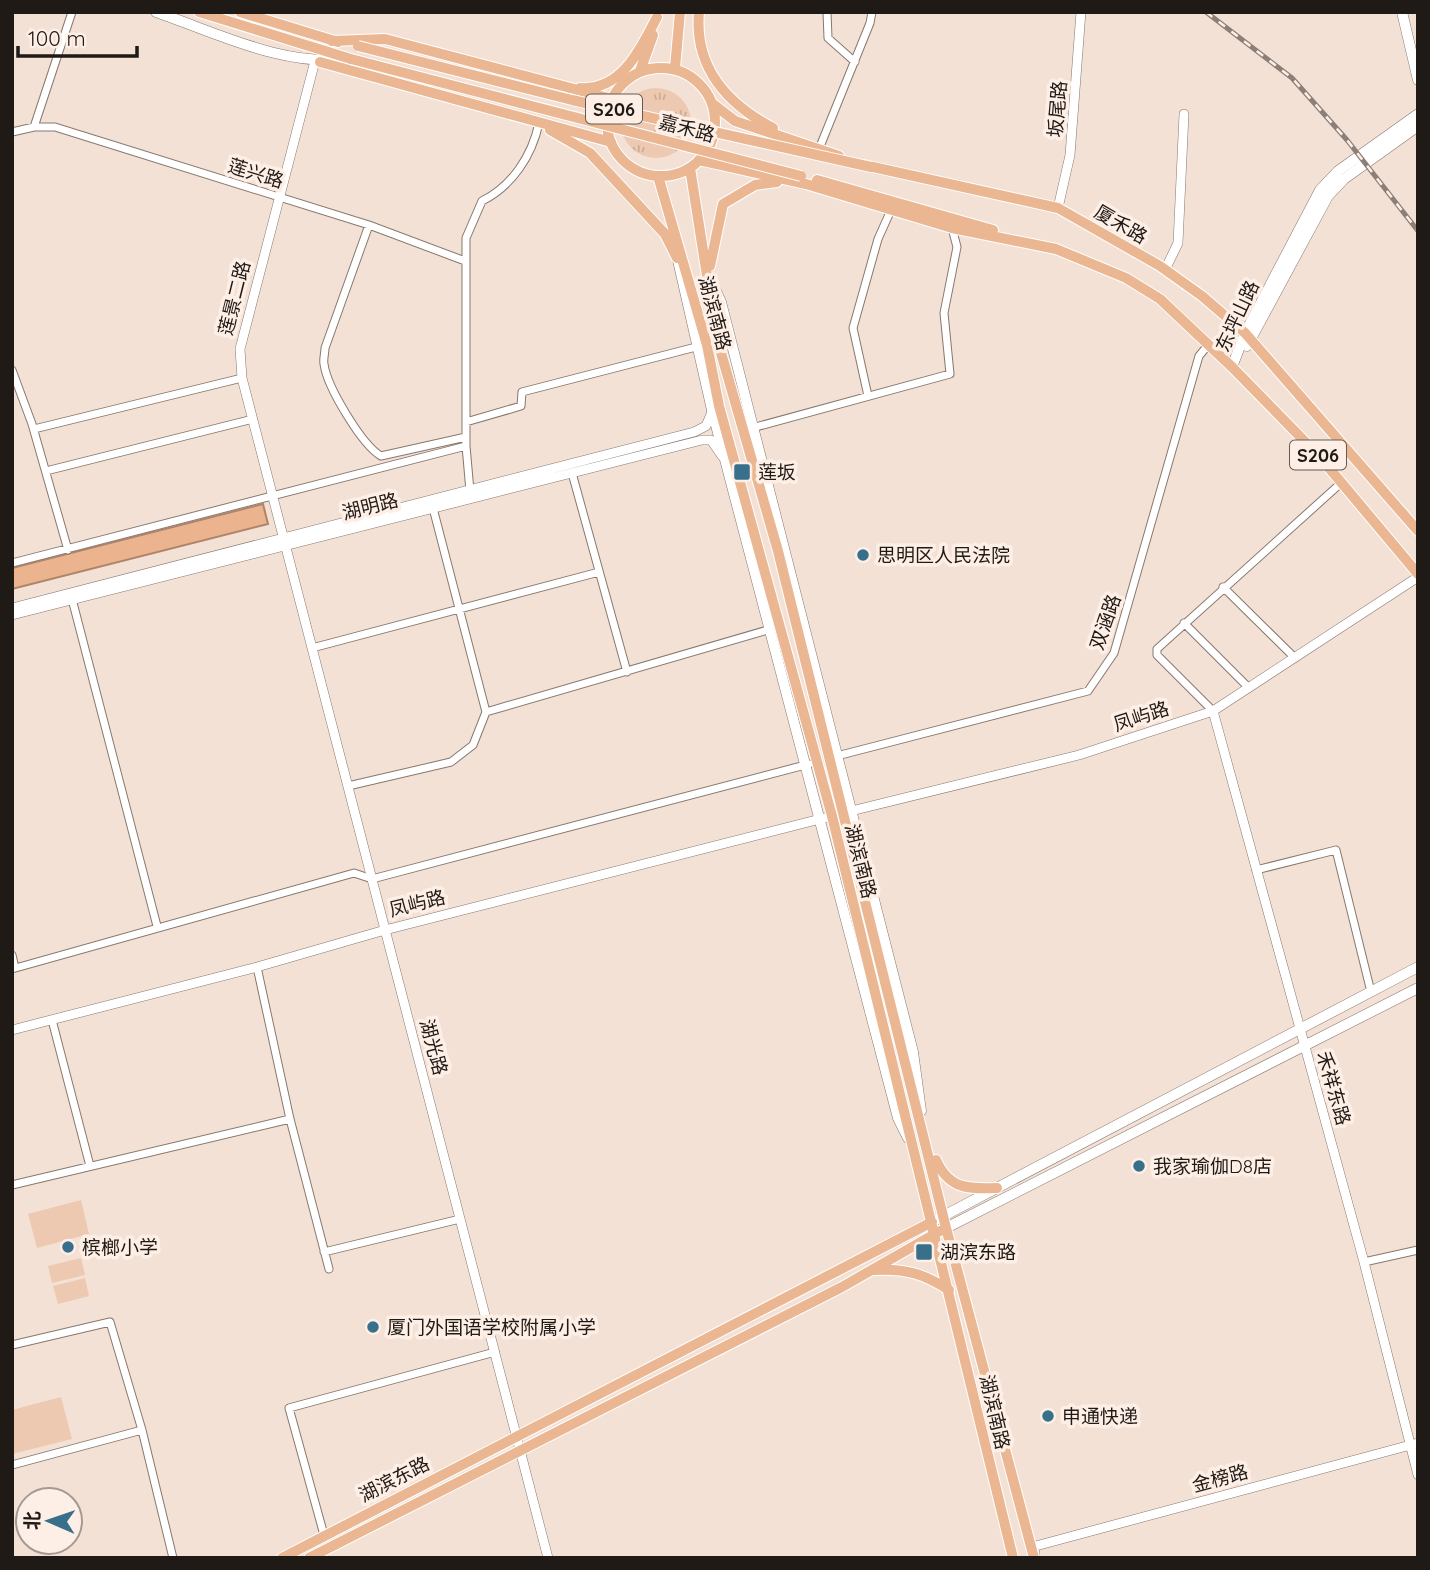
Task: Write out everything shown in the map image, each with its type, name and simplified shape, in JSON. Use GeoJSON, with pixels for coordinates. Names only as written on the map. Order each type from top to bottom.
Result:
{"type":"FeatureCollection","features":[{"type":"Feature","properties":{"kind":"main road"},"geometry":{"type":"LineString","coordinates":[[156,12],[288,58],[317,62],[351,59]]}},
{"type":"Feature","properties":{"kind":"main road","name":"嘉禾路"},"geometry":{"type":"LineString","coordinates":[[199,12],[351,59],[804,180],[941,213],[1044,246]]}},
{"type":"Feature","properties":{"kind":"main road","name":"嘉禾路"},"geometry":{"type":"LineString","coordinates":[[240,12],[332,41],[586,103],[871,167]]}},
{"type":"Feature","properties":{"kind":"main road"},"geometry":{"type":"LineString","coordinates":[[675,68],[680,12]]}},
{"type":"Feature","properties":{"kind":"main road"},"geometry":{"type":"LineString","coordinates":[[699,12],[701,54],[715,82],[725,94],[747,114],[816,148]]}},
{"type":"Feature","properties":{"kind":"main road"},"geometry":{"type":"LineString","coordinates":[[1402,12],[1418,80]]}},
{"type":"Feature","properties":{"kind":"main road"},"geometry":{"type":"LineString","coordinates":[[640,71],[658,15]]}},
{"type":"Feature","properties":{"kind":"main road"},"geometry":{"type":"LineString","coordinates":[[565,87],[591,89],[624,72],[635,60],[658,15]]}},
{"type":"Feature","properties":{"kind":"main road","name":"S206"},"geometry":{"type":"LineString","coordinates":[[332,41],[385,40],[612,99]]}},
{"type":"Feature","properties":{"kind":"main road","name":"S206"},"geometry":{"type":"LineString","coordinates":[[317,62],[611,142]]}},
{"type":"Feature","properties":{"kind":"main road"},"geometry":{"type":"LineString","coordinates":[[675,68],[695,79],[713,104],[716,122],[712,140],[699,160],[690,168],[658,176],[638,173],[611,142],[608,128],[612,99],[619,88],[640,71],[675,68]]}},
{"type":"Feature","properties":{"kind":"main road","name":"厦禾路"},"geometry":{"type":"LineString","coordinates":[[713,104],[735,121],[871,167],[1058,208],[1165,270],[1202,296],[1248,337],[1418,531]]}},
{"type":"Feature","properties":{"kind":"main road","name":"东坪山路"},"geometry":{"type":"LineString","coordinates":[[1233,366],[1320,190],[1338,171],[1418,114]]}},
{"type":"Feature","properties":{"kind":"main road"},"geometry":{"type":"LineString","coordinates":[[539,123],[590,153],[665,233],[678,261]]}},
{"type":"Feature","properties":{"kind":"main road","name":"东坪山路"},"geometry":{"type":"LineString","coordinates":[[1248,337],[1328,196],[1344,179],[1418,126]]}},
{"type":"Feature","properties":{"kind":"main road","name":"S206"},"geometry":{"type":"LineString","coordinates":[[699,160],[804,180],[951,228],[1044,246],[1126,278],[1160,299],[1233,366],[1341,483],[1418,576]]}},
{"type":"Feature","properties":{"kind":"main road","name":"湖滨南路"},"geometry":{"type":"LineString","coordinates":[[690,168],[717,340],[778,551],[833,757]]}},
{"type":"Feature","properties":{"kind":"main road","name":"湖滨南路"},"geometry":{"type":"LineString","coordinates":[[658,176],[672,221],[811,763],[836,815],[923,1129],[945,1222],[1034,1554]]}},
{"type":"Feature","properties":{"kind":"main road"},"geometry":{"type":"LineString","coordinates":[[709,276],[723,204],[734,194],[770,181],[804,180]]}},
{"type":"Feature","properties":{"kind":"main road"},"geometry":{"type":"LineString","coordinates":[[672,221],[696,347],[725,462],[811,763]]}},
{"type":"Feature","properties":{"kind":"main road","name":"湖滨南路"},"geometry":{"type":"LineString","coordinates":[[709,276],[721,302],[833,757],[836,815],[1011,1556]]}},
{"type":"Feature","properties":{"kind":"main road","name":"湖滨东路"},"geometry":{"type":"LineString","coordinates":[[945,1222],[998,1188],[1418,967]]}},
{"type":"Feature","properties":{"kind":"main road","name":"湖滨东路"},"geometry":{"type":"LineString","coordinates":[[282,1558],[933,1228],[1418,988]]}},
{"type":"Feature","properties":{"kind":"main road"},"geometry":{"type":"LineString","coordinates":[[923,1129],[941,1171],[964,1189],[998,1188]]}},
{"type":"Feature","properties":{"kind":"main road","name":"湖滨东路"},"geometry":{"type":"LineString","coordinates":[[309,1558],[842,1287],[933,1228]]}},
{"type":"Feature","properties":{"kind":"main road"},"geometry":{"type":"LineString","coordinates":[[842,1287],[874,1270],[897,1269],[924,1275],[949,1290]]}},
{"type":"Feature","properties":{"kind":"street"},"geometry":{"type":"LineString","coordinates":[[34,127],[72,12]]}},
{"type":"Feature","properties":{"kind":"street"},"geometry":{"type":"LineString","coordinates":[[827,12],[828,38],[855,62]]}},
{"type":"Feature","properties":{"kind":"street"},"geometry":{"type":"LineString","coordinates":[[816,148],[855,62],[872,12]]}},
{"type":"Feature","properties":{"kind":"street","name":"坂尾路"},"geometry":{"type":"LineString","coordinates":[[1058,208],[1070,155],[1081,12]]}},
{"type":"Feature","properties":{"kind":"street","name":"莲景二路"},"geometry":{"type":"LineString","coordinates":[[285,542],[242,378],[240,349],[258,272],[317,62]]}},
{"type":"Feature","properties":{"kind":"street"},"geometry":{"type":"LineString","coordinates":[[1165,270],[1178,243],[1184,114]]}},
{"type":"Feature","properties":{"kind":"street"},"geometry":{"type":"LineString","coordinates":[[470,491],[466,446],[466,238],[481,201],[501,191],[534,146],[539,123]]}},
{"type":"Feature","properties":{"kind":"street","name":"莲兴路"},"geometry":{"type":"LineString","coordinates":[[12,132],[34,127],[55,127],[369,225],[465,261]]}},
{"type":"Feature","properties":{"kind":"street"},"geometry":{"type":"LineString","coordinates":[[868,396],[853,328],[878,239],[891,210]]}},
{"type":"Feature","properties":{"kind":"street"},"geometry":{"type":"LineString","coordinates":[[369,225],[325,348],[324,365],[337,396],[371,450],[381,456],[466,437]]}},
{"type":"Feature","properties":{"kind":"street"},"geometry":{"type":"LineString","coordinates":[[752,428],[950,374],[944,313],[957,247],[951,228]]}},
{"type":"Feature","properties":{"kind":"street","name":"双涵路"},"geometry":{"type":"LineString","coordinates":[[833,757],[1088,691],[1114,653],[1199,356],[1209,344]]}},
{"type":"Feature","properties":{"kind":"street"},"geometry":{"type":"LineString","coordinates":[[466,422],[521,406],[522,392],[696,347]]}},
{"type":"Feature","properties":{"kind":"street"},"geometry":{"type":"LineString","coordinates":[[12,370],[34,429],[68,550]]}},
{"type":"Feature","properties":{"kind":"street"},"geometry":{"type":"LineString","coordinates":[[34,429],[242,378]]}},
{"type":"Feature","properties":{"kind":"street","name":"湖明路"},"geometry":{"type":"LineString","coordinates":[[12,615],[694,432],[706,426],[712,411]]}},
{"type":"Feature","properties":{"kind":"street"},"geometry":{"type":"LineString","coordinates":[[46,471],[253,419]]}},
{"type":"Feature","properties":{"kind":"street","name":"湖明路"},"geometry":{"type":"LineString","coordinates":[[12,608],[433,509],[702,440],[711,440],[725,462]]}},
{"type":"Feature","properties":{"kind":"street"},"geometry":{"type":"LineString","coordinates":[[12,563],[466,446]]}},
{"type":"Feature","properties":{"kind":"street"},"geometry":{"type":"LineString","coordinates":[[572,473],[627,672]]}},
{"type":"Feature","properties":{"kind":"street"},"geometry":{"type":"LineString","coordinates":[[1213,711],[1157,654],[1157,649],[1341,483]]}},
{"type":"Feature","properties":{"kind":"street"},"geometry":{"type":"LineString","coordinates":[[348,786],[451,762],[472,745],[486,712],[433,509]]}},
{"type":"Feature","properties":{"kind":"street","name":"湖光路"},"geometry":{"type":"LineString","coordinates":[[285,542],[548,1558]]}},
{"type":"Feature","properties":{"kind":"street"},"geometry":{"type":"LineString","coordinates":[[312,648],[599,572]]}},
{"type":"Feature","properties":{"kind":"street","name":"凤屿路"},"geometry":{"type":"LineString","coordinates":[[12,1030],[257,967],[385,930],[1079,755],[1213,711],[1418,576]]}},
{"type":"Feature","properties":{"kind":"street"},"geometry":{"type":"LineString","coordinates":[[1223,587],[1295,658]]}},
{"type":"Feature","properties":{"kind":"street"},"geometry":{"type":"LineString","coordinates":[[72,599],[157,926]]}},
{"type":"Feature","properties":{"kind":"street"},"geometry":{"type":"LineString","coordinates":[[1184,623],[1249,688]]}},
{"type":"Feature","properties":{"kind":"street"},"geometry":{"type":"LineString","coordinates":[[486,712],[771,629]]}},
{"type":"Feature","properties":{"kind":"street","name":"禾祥东路"},"geometry":{"type":"LineString","coordinates":[[1213,711],[1298,1030],[1414,1444],[1418,1475]]}},
{"type":"Feature","properties":{"kind":"street"},"geometry":{"type":"LineString","coordinates":[[12,955],[14,968],[354,873],[372,878],[811,763]]}},
{"type":"Feature","properties":{"kind":"street"},"geometry":{"type":"LineString","coordinates":[[1256,870],[1336,850],[1371,992]]}},
{"type":"Feature","properties":{"kind":"street"},"geometry":{"type":"LineString","coordinates":[[257,967],[290,1119],[329,1269]]}},
{"type":"Feature","properties":{"kind":"street"},"geometry":{"type":"LineString","coordinates":[[52,1020],[90,1166]]}},
{"type":"Feature","properties":{"kind":"street"},"geometry":{"type":"LineString","coordinates":[[12,1185],[290,1119]]}},
{"type":"Feature","properties":{"kind":"street"},"geometry":{"type":"LineString","coordinates":[[324,1252],[460,1219]]}},
{"type":"Feature","properties":{"kind":"street"},"geometry":{"type":"LineString","coordinates":[[1364,1262],[1418,1250]]}},
{"type":"Feature","properties":{"kind":"street"},"geometry":{"type":"LineString","coordinates":[[12,1345],[110,1322],[142,1430],[173,1558]]}},
{"type":"Feature","properties":{"kind":"street"},"geometry":{"type":"LineString","coordinates":[[324,1535],[289,1408],[495,1352]]}},
{"type":"Feature","properties":{"kind":"street"},"geometry":{"type":"LineString","coordinates":[[12,1465],[142,1430]]}},
{"type":"Feature","properties":{"kind":"street","name":"金榜路"},"geometry":{"type":"LineString","coordinates":[[1034,1554],[1414,1444]]}},
{"type":"Feature","properties":{"kind":"green space"},"geometry":{"type":"Polygon","coordinates":[[[656,88],[681,98],[691,123],[681,148],[656,158],[631,148],[621,123],[631,98],[656,88]]]}},
{"type":"Feature","properties":{"kind":"green space"},"geometry":{"type":"Polygon","coordinates":[[[81,1200],[89,1234],[37,1248],[28,1214],[81,1200]]]}},
{"type":"Feature","properties":{"kind":"green space"},"geometry":{"type":"Polygon","coordinates":[[[81,1258],[85,1275],[52,1283],[48,1266],[81,1258]]]}},
{"type":"Feature","properties":{"kind":"green space"},"geometry":{"type":"Polygon","coordinates":[[[85,1278],[89,1296],[58,1304],[53,1286],[85,1278]]]}},
{"type":"Feature","properties":{"kind":"green space"},"geometry":{"type":"Polygon","coordinates":[[[61,1397],[72,1439],[12,1454],[12,1410],[61,1397]]]}},
{"type":"Feature","properties":{"kind":"shaded area"},"geometry":{"type":"Polygon","coordinates":[[[263,504],[268,524],[12,589],[12,568],[263,504]]]}},
{"type":"Feature","properties":{"kind":"railway"},"geometry":{"type":"LineString","coordinates":[[1206,12],[1292,78],[1347,140],[1418,231]]}},
{"type":"Feature","properties":{"kind":"place","name":"莲坂"},"geometry":{"type":"Point","coordinates":[742,472]}},
{"type":"Feature","properties":{"kind":"place","name":"思明区人民法院"},"geometry":{"type":"Point","coordinates":[863,555]}},
{"type":"Feature","properties":{"kind":"place","name":"我家瑜伽D8店"},"geometry":{"type":"Point","coordinates":[1139,1166]}},
{"type":"Feature","properties":{"kind":"place","name":"槟榔小学"},"geometry":{"type":"Point","coordinates":[68,1247]}},
{"type":"Feature","properties":{"kind":"place","name":"湖滨东路"},"geometry":{"type":"Point","coordinates":[924,1252]}},
{"type":"Feature","properties":{"kind":"place","name":"厦门外国语学校附属小学"},"geometry":{"type":"Point","coordinates":[373,1327]}},
{"type":"Feature","properties":{"kind":"place","name":"申通快递"},"geometry":{"type":"Point","coordinates":[1048,1416]}}]}
